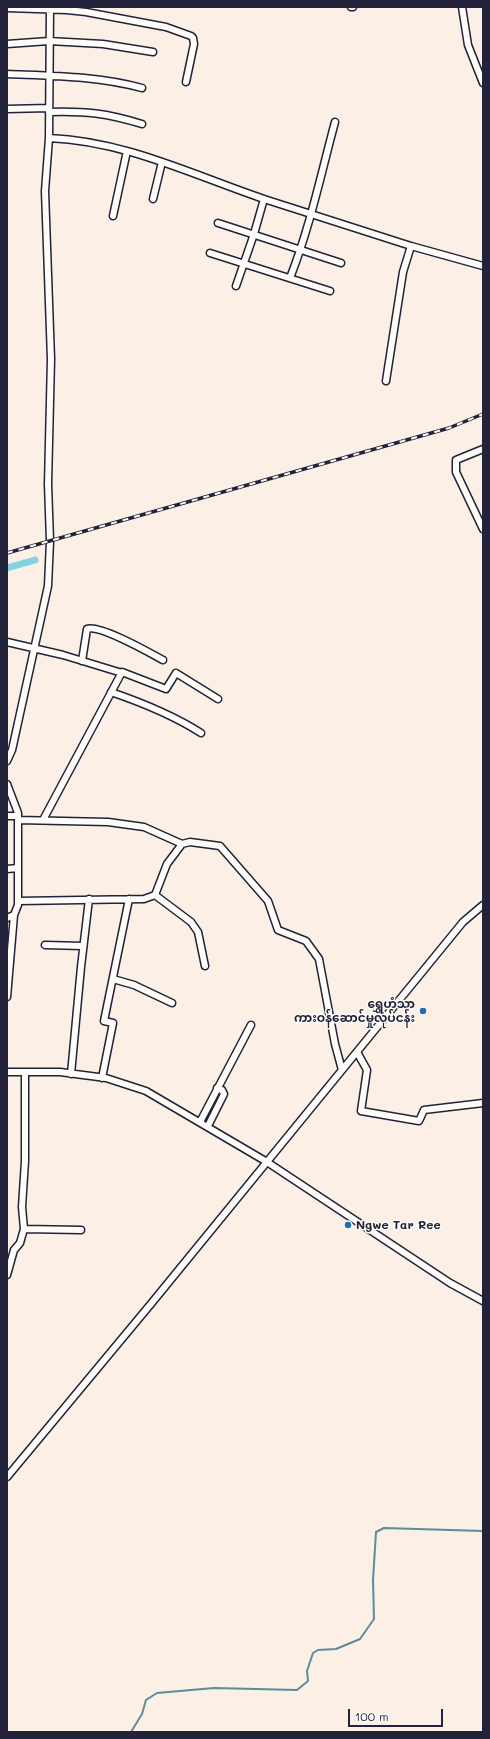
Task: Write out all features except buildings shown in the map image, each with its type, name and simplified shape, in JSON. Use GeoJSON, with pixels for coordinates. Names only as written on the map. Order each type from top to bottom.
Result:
{"type":"FeatureCollection","features":[{"type":"Feature","properties":{"kind":"street"},"geometry":{"type":"LineString","coordinates":[[462,7],[468,45],[483,83]]}},
{"type":"Feature","properties":{"kind":"street"},"geometry":{"type":"LineString","coordinates":[[7,8],[50,8],[100,15],[166,27],[191,36],[194,44],[186,82]]}},
{"type":"Feature","properties":{"kind":"street"},"geometry":{"type":"LineString","coordinates":[[7,761],[12,750],[48,586],[50,541],[48,484],[51,359],[45,192],[49,138],[50,8]]}},
{"type":"Feature","properties":{"kind":"street"},"geometry":{"type":"LineString","coordinates":[[7,44],[49,41],[103,44],[153,52]]}},
{"type":"Feature","properties":{"kind":"street"},"geometry":{"type":"LineString","coordinates":[[7,74],[100,79],[142,88]]}},
{"type":"Feature","properties":{"kind":"street"},"geometry":{"type":"LineString","coordinates":[[7,108],[89,111],[111,115],[142,124]]}},
{"type":"Feature","properties":{"kind":"street"},"geometry":{"type":"LineString","coordinates":[[290,278],[301,250],[312,213],[315,196],[335,122]]}},
{"type":"Feature","properties":{"kind":"street"},"geometry":{"type":"LineString","coordinates":[[49,138],[76,139],[127,150],[264,199],[312,213],[411,246],[483,266]]}},
{"type":"Feature","properties":{"kind":"street"},"geometry":{"type":"LineString","coordinates":[[114,216],[127,150]]}},
{"type":"Feature","properties":{"kind":"street"},"geometry":{"type":"LineString","coordinates":[[153,199],[162,162]]}},
{"type":"Feature","properties":{"kind":"street"},"geometry":{"type":"LineString","coordinates":[[236,286],[254,234],[264,199]]}},
{"type":"Feature","properties":{"kind":"street"},"geometry":{"type":"LineString","coordinates":[[218,222],[341,263]]}},
{"type":"Feature","properties":{"kind":"street"},"geometry":{"type":"LineString","coordinates":[[386,381],[403,272],[411,246]]}},
{"type":"Feature","properties":{"kind":"street"},"geometry":{"type":"LineString","coordinates":[[210,253],[330,292]]}},
{"type":"Feature","properties":{"kind":"street"},"geometry":{"type":"LineString","coordinates":[[483,449],[456,460],[456,472],[483,529]]}},
{"type":"Feature","properties":{"kind":"street"},"geometry":{"type":"LineString","coordinates":[[82,661],[87,629],[90,628],[119,638],[163,660]]}},
{"type":"Feature","properties":{"kind":"street"},"geometry":{"type":"LineString","coordinates":[[7,642],[82,661],[122,673],[166,689],[176,673],[218,699]]}},
{"type":"Feature","properties":{"kind":"street"},"geometry":{"type":"LineString","coordinates":[[43,820],[122,673]]}},
{"type":"Feature","properties":{"kind":"street"},"geometry":{"type":"LineString","coordinates":[[111,692],[148,704],[180,719],[201,733]]}},
{"type":"Feature","properties":{"kind":"street"},"geometry":{"type":"LineString","coordinates":[[7,784],[18,818],[18,905],[14,915],[7,997]]}},
{"type":"Feature","properties":{"kind":"street"},"geometry":{"type":"LineString","coordinates":[[7,816],[43,820],[108,822],[144,827],[182,844],[190,842],[220,846],[268,901],[278,930],[306,941],[319,959],[335,1044],[342,1070]]}},
{"type":"Feature","properties":{"kind":"street"},"geometry":{"type":"LineString","coordinates":[[18,901],[144,899],[155,895],[167,864],[182,844]]}},
{"type":"Feature","properties":{"kind":"street"},"geometry":{"type":"LineString","coordinates":[[7,868],[18,868]]}},
{"type":"Feature","properties":{"kind":"street"},"geometry":{"type":"LineString","coordinates":[[155,895],[191,922],[198,932],[204,966]]}},
{"type":"Feature","properties":{"kind":"street"},"geometry":{"type":"LineString","coordinates":[[71,1074],[89,899]]}},
{"type":"Feature","properties":{"kind":"street"},"geometry":{"type":"LineString","coordinates":[[102,1078],[114,1023],[104,1021],[129,899]]}},
{"type":"Feature","properties":{"kind":"street"},"geometry":{"type":"LineString","coordinates":[[7,1477],[463,922],[483,905]]}},
{"type":"Feature","properties":{"kind":"street"},"geometry":{"type":"LineString","coordinates":[[7,918],[14,915]]}},
{"type":"Feature","properties":{"kind":"street"},"geometry":{"type":"LineString","coordinates":[[45,945],[83,946]]}},
{"type":"Feature","properties":{"kind":"street"},"geometry":{"type":"LineString","coordinates":[[113,979],[134,985],[172,1003]]}},
{"type":"Feature","properties":{"kind":"street"},"geometry":{"type":"LineString","coordinates":[[200,1122],[251,1025]]}},
{"type":"Feature","properties":{"kind":"street"},"geometry":{"type":"LineString","coordinates":[[357,1052],[367,1070],[361,1111],[419,1121],[424,1110],[483,1103]]}},
{"type":"Feature","properties":{"kind":"street"},"geometry":{"type":"LineString","coordinates":[[7,1072],[71,1074],[102,1078],[146,1091],[267,1162],[450,1283],[483,1301]]}},
{"type":"Feature","properties":{"kind":"street"},"geometry":{"type":"LineString","coordinates":[[7,1275],[14,1250],[20,1243],[24,1229],[22,1207],[25,1161],[25,1072]]}},
{"type":"Feature","properties":{"kind":"street"},"geometry":{"type":"LineString","coordinates":[[208,1126],[224,1094],[222,1090],[218,1088]]}},
{"type":"Feature","properties":{"kind":"street"},"geometry":{"type":"LineString","coordinates":[[24,1229],[81,1230]]}},
{"type":"Feature","properties":{"kind":"waterway"},"geometry":{"type":"LineString","coordinates":[[7,568],[35,560]]}},
{"type":"Feature","properties":{"kind":"waterway"},"geometry":{"type":"LineString","coordinates":[[131,1732],[142,1714],[146,1700],[157,1693],[214,1688],[297,1690],[308,1681],[307,1671],[313,1653],[318,1650],[336,1649],[360,1639],[374,1619],[373,1580],[376,1532],[384,1528],[483,1531]]}},
{"type":"Feature","properties":{"kind":"railway"},"geometry":{"type":"LineString","coordinates":[[7,553],[449,428],[483,414]]}},
{"type":"Feature","properties":{"kind":"place","name":"ရွှေဟံသာ ကားဝန်ဆောင်မှုလုပ်ငန်း"},"geometry":{"type":"Point","coordinates":[423,1011]}},
{"type":"Feature","properties":{"kind":"place","name":"Ngwe Tar Ree"},"geometry":{"type":"Point","coordinates":[348,1225]}}]}
